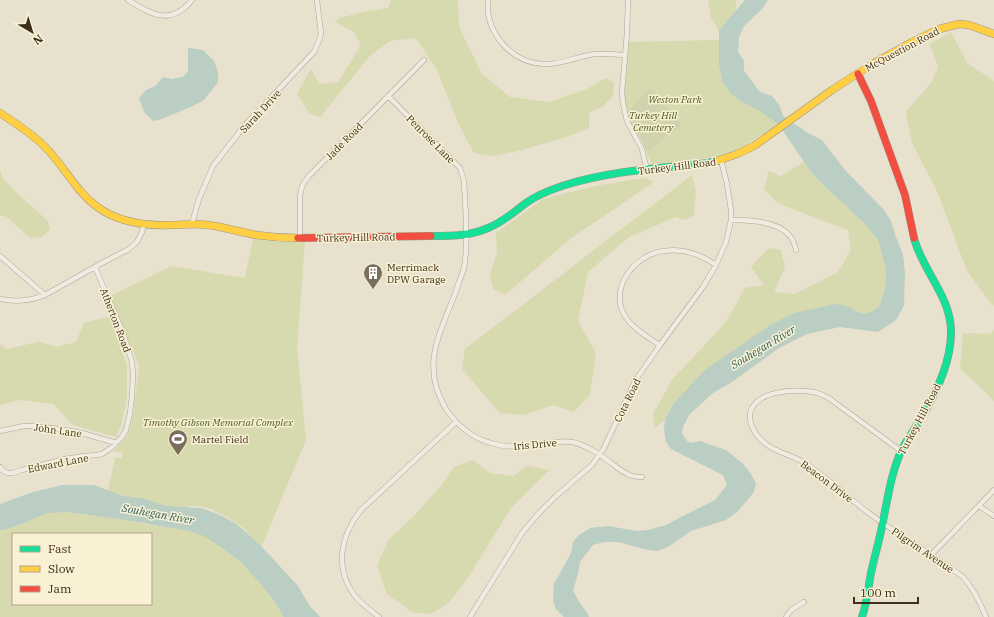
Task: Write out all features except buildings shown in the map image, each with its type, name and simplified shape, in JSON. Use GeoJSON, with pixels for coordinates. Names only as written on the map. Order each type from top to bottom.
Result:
{"type":"FeatureCollection","features":[{"type":"Feature","properties":{"kind":"street"},"geometry":{"type":"LineString","coordinates":[[128,0],[147,12],[167,16],[177,14],[192,0]]}},
{"type":"Feature","properties":{"kind":"street","name":"Sarah Drive"},"geometry":{"type":"LineString","coordinates":[[192,223],[199,199],[213,166],[245,125],[314,52],[321,34],[317,0]]}},
{"type":"Feature","properties":{"kind":"street"},"geometry":{"type":"LineString","coordinates":[[488,0],[489,17],[493,30],[501,42],[511,52],[530,62],[544,64],[566,61],[595,54],[625,55]]}},
{"type":"Feature","properties":{"kind":"street"},"geometry":{"type":"LineString","coordinates":[[628,0],[622,92],[623,108],[627,121],[642,149],[647,170]]}},
{"type":"Feature","properties":{"kind":"street","name":"McQuestion Road"},"geometry":{"type":"LineString","coordinates":[[858,74],[874,63],[912,42],[939,29],[949,26],[959,24],[969,25],[994,34]]}},
{"type":"Feature","properties":{"kind":"street","name":"Jade Road"},"geometry":{"type":"LineString","coordinates":[[300,238],[300,196],[302,186],[308,177],[424,60]]}},
{"type":"Feature","properties":{"kind":"street","name":"Turkey Hill Road"},"geometry":{"type":"LineString","coordinates":[[0,113],[35,138],[46,148],[77,188],[92,202],[112,215],[133,222],[170,225],[192,223],[211,225],[264,236],[300,238],[466,235],[485,230],[496,225],[540,194],[558,187],[590,178],[613,174],[708,163],[722,160],[745,151],[832,90],[858,74],[875,110],[905,194],[918,249],[946,303],[949,312],[951,332],[948,353],[940,382],[901,451],[896,467],[862,617]]}},
{"type":"Feature","properties":{"kind":"street","name":"Penrose Lane"},"geometry":{"type":"LineString","coordinates":[[388,96],[460,168],[464,177],[466,235]]}},
{"type":"Feature","properties":{"kind":"street","name":"Cota Road"},"geometry":{"type":"LineString","coordinates":[[470,617],[515,543],[530,523],[556,496],[592,465],[600,455],[636,381],[660,345],[703,287],[716,265],[726,242],[731,220],[730,199],[722,160]]}},
{"type":"Feature","properties":{"kind":"street"},"geometry":{"type":"LineString","coordinates":[[731,220],[756,221],[776,227],[790,236],[796,250]]}},
{"type":"Feature","properties":{"kind":"street"},"geometry":{"type":"LineString","coordinates":[[0,299],[16,301],[37,298],[45,295],[134,246],[140,237],[144,224]]}},
{"type":"Feature","properties":{"kind":"street","name":"Iris Drive"},"geometry":{"type":"LineString","coordinates":[[466,235],[464,268],[456,293],[437,340],[433,365],[435,380],[443,404],[456,422],[476,437],[490,443],[510,447],[560,442],[581,444],[631,476],[642,477]]}},
{"type":"Feature","properties":{"kind":"street"},"geometry":{"type":"LineString","coordinates":[[660,345],[633,326],[626,318],[622,310],[620,290],[629,271],[644,258],[663,251],[678,250],[692,252],[716,265]]}},
{"type":"Feature","properties":{"kind":"street"},"geometry":{"type":"LineString","coordinates":[[0,256],[45,295]]}},
{"type":"Feature","properties":{"kind":"street","name":"Atherton Road"},"geometry":{"type":"LineString","coordinates":[[95,267],[123,333],[132,362],[133,386],[130,412],[126,430],[116,443]]}},
{"type":"Feature","properties":{"kind":"street","name":"Beacon Drive"},"geometry":{"type":"LineString","coordinates":[[883,523],[805,464],[764,443],[757,436],[752,427],[750,422],[751,412],[759,400],[772,394],[802,391],[817,393],[830,399],[901,451]]}},
{"type":"Feature","properties":{"kind":"street"},"geometry":{"type":"LineString","coordinates":[[379,617],[357,598],[345,578],[342,556],[346,535],[352,522],[361,510],[456,422]]}},
{"type":"Feature","properties":{"kind":"street","name":"John Lane"},"geometry":{"type":"LineString","coordinates":[[0,431],[24,426],[33,426],[82,433],[116,443]]}},
{"type":"Feature","properties":{"kind":"street","name":"Edward Lane"},"geometry":{"type":"LineString","coordinates":[[0,467],[7,473],[13,473],[65,459],[98,455],[108,450],[116,443]]}},
{"type":"Feature","properties":{"kind":"street"},"geometry":{"type":"LineString","coordinates":[[931,555],[994,490]]}},
{"type":"Feature","properties":{"kind":"street"},"geometry":{"type":"LineString","coordinates":[[979,506],[994,516]]}},
{"type":"Feature","properties":{"kind":"street","name":"Pilgrim Avenue"},"geometry":{"type":"LineString","coordinates":[[883,523],[958,573],[967,581],[976,594],[986,617]]}},
{"type":"Feature","properties":{"kind":"street"},"geometry":{"type":"LineString","coordinates":[[786,617],[791,610],[804,602]]}},
{"type":"Feature","properties":{"kind":"green space"},"geometry":{"type":"Polygon","coordinates":[[[391,0],[458,0],[459,27],[482,74],[510,97],[549,102],[587,89],[606,78],[614,82],[613,96],[602,107],[589,113],[589,128],[566,137],[522,150],[494,156],[474,153],[459,125],[437,70],[416,38],[390,41],[370,56],[320,117],[309,113],[297,94],[311,69],[319,84],[338,82],[361,45],[354,32],[335,22],[339,18],[388,8],[391,0]]]}},
{"type":"Feature","properties":{"kind":"green space"},"geometry":{"type":"Polygon","coordinates":[[[708,0],[736,0],[736,10],[719,30],[711,18],[708,0]]]}},
{"type":"Feature","properties":{"kind":"green space"},"geometry":{"type":"Polygon","coordinates":[[[951,32],[967,63],[994,81],[993,306],[967,271],[937,191],[912,143],[906,112],[931,83],[938,67],[930,44],[951,32]]]}},
{"type":"Feature","properties":{"kind":"green space","name":"Weston Park"},"geometry":{"type":"Polygon","coordinates":[[[720,40],[719,65],[722,81],[731,94],[742,102],[760,111],[778,124],[742,148],[726,154],[652,165],[643,143],[629,121],[625,107],[624,93],[629,42],[720,40]]]}},
{"type":"Feature","properties":{"kind":"green space","name":"Turkey Hill Cemetery"},"geometry":{"type":"Polygon","coordinates":[[[650,88],[682,125],[648,151],[627,113],[650,88]]]}},
{"type":"Feature","properties":{"kind":"green space"},"geometry":{"type":"Polygon","coordinates":[[[804,162],[814,176],[866,225],[878,240],[886,269],[886,284],[879,307],[864,314],[857,312],[850,307],[674,403],[665,419],[655,428],[653,414],[672,380],[726,322],[745,288],[764,285],[751,267],[769,248],[781,250],[785,267],[774,292],[794,294],[838,272],[851,250],[848,230],[778,203],[764,189],[769,171],[781,176],[804,162]]]}},
{"type":"Feature","properties":{"kind":"green space"},"geometry":{"type":"Polygon","coordinates":[[[0,169],[3,179],[48,221],[50,229],[42,237],[30,238],[7,217],[0,215],[0,169]]]}},
{"type":"Feature","properties":{"kind":"green space"},"geometry":{"type":"Polygon","coordinates":[[[692,175],[696,192],[694,215],[686,220],[676,217],[629,237],[588,272],[578,321],[596,353],[590,395],[574,412],[553,405],[524,415],[500,413],[462,369],[465,349],[692,175]]]}},
{"type":"Feature","properties":{"kind":"green space"},"geometry":{"type":"Polygon","coordinates":[[[647,178],[654,182],[570,239],[505,295],[493,289],[490,275],[497,253],[496,233],[543,199],[595,186],[647,178]]]}},
{"type":"Feature","properties":{"kind":"green space","name":"Timothy Gibson Memorial Complex"},"geometry":{"type":"Polygon","coordinates":[[[253,238],[267,241],[305,242],[297,348],[306,440],[261,548],[244,528],[211,509],[201,506],[190,506],[181,509],[172,508],[108,491],[115,458],[122,458],[122,452],[113,452],[127,436],[130,429],[139,366],[110,296],[172,266],[245,278],[253,238]]]}},
{"type":"Feature","properties":{"kind":"green space"},"geometry":{"type":"Polygon","coordinates":[[[111,316],[127,366],[127,399],[121,425],[116,437],[73,425],[53,404],[20,400],[0,405],[0,344],[6,349],[39,342],[56,347],[76,342],[84,323],[111,316]]]}},
{"type":"Feature","properties":{"kind":"green space"},"geometry":{"type":"Polygon","coordinates":[[[994,330],[994,401],[960,368],[963,333],[990,334],[994,330]]]}},
{"type":"Feature","properties":{"kind":"green space"},"geometry":{"type":"Polygon","coordinates":[[[473,460],[490,473],[513,476],[527,466],[549,470],[511,508],[469,576],[449,603],[430,614],[412,612],[387,594],[377,566],[389,539],[413,517],[440,487],[454,467],[473,460]]]}},
{"type":"Feature","properties":{"kind":"green space"},"geometry":{"type":"Polygon","coordinates":[[[66,510],[84,515],[113,517],[143,524],[182,529],[199,533],[216,542],[242,563],[275,597],[287,617],[0,617],[0,529],[41,512],[66,510]]]}},
{"type":"Feature","properties":{"kind":"water","name":"Souhegan River"},"geometry":{"type":"Polygon","coordinates":[[[745,0],[768,0],[762,9],[744,26],[739,37],[738,52],[744,61],[744,71],[760,92],[772,96],[780,106],[783,116],[808,133],[822,140],[845,170],[884,210],[891,221],[903,255],[905,273],[904,305],[896,320],[878,332],[840,327],[807,334],[779,348],[732,382],[713,393],[689,415],[683,427],[682,433],[686,440],[690,443],[700,441],[726,450],[742,463],[751,474],[756,484],[754,492],[737,512],[726,520],[691,531],[668,547],[658,551],[648,550],[618,542],[604,542],[593,545],[580,562],[573,590],[589,617],[564,617],[556,609],[553,600],[554,584],[571,553],[573,542],[579,535],[590,528],[608,526],[637,531],[648,530],[666,525],[715,500],[727,485],[723,475],[671,449],[666,442],[664,430],[665,419],[674,403],[705,370],[770,325],[794,313],[835,304],[850,307],[857,312],[864,314],[871,312],[879,307],[886,284],[886,269],[878,240],[866,225],[814,176],[778,124],[760,111],[742,102],[731,94],[722,81],[719,65],[719,30],[745,0]]]}},
{"type":"Feature","properties":{"kind":"water"},"geometry":{"type":"Polygon","coordinates":[[[188,48],[203,50],[214,61],[218,72],[218,82],[204,100],[191,107],[153,121],[144,112],[139,98],[146,90],[155,86],[163,77],[172,79],[183,77],[188,71],[188,48]]]}},
{"type":"Feature","properties":{"kind":"water","name":"Souhegan River"},"geometry":{"type":"Polygon","coordinates":[[[62,485],[94,485],[123,496],[142,498],[166,506],[201,508],[220,515],[235,523],[262,547],[298,586],[309,605],[320,617],[284,617],[273,599],[241,562],[204,536],[189,531],[67,512],[47,513],[24,523],[0,530],[0,504],[30,493],[62,485]]]}},
{"type":"Feature","properties":{"kind":"traffic: fast"},"geometry":{"type":"LineString","coordinates":[[431,236],[460,235],[481,231],[499,223],[539,195],[580,181],[616,173],[717,161]]}},
{"type":"Feature","properties":{"kind":"traffic: fast"},"geometry":{"type":"LineString","coordinates":[[862,617],[894,469],[902,449],[924,413],[941,379],[949,355],[951,342],[951,330],[946,305],[923,261],[914,238]]}},
{"type":"Feature","properties":{"kind":"traffic: slow"},"geometry":{"type":"LineString","coordinates":[[717,161],[754,146],[832,90],[874,63],[939,29],[959,24],[969,25],[994,34]]}},
{"type":"Feature","properties":{"kind":"traffic: slow"},"geometry":{"type":"LineString","coordinates":[[0,113],[36,138],[52,155],[82,193],[96,206],[113,216],[141,224],[203,224],[256,235],[298,238]]}},
{"type":"Feature","properties":{"kind":"traffic: jam"},"geometry":{"type":"LineString","coordinates":[[858,74],[871,101],[905,195],[914,238]]}},
{"type":"Feature","properties":{"kind":"traffic: jam"},"geometry":{"type":"LineString","coordinates":[[298,238],[431,236]]}},
{"type":"Feature","properties":{"kind":"place","name":"Merrimack DPW Garage"},"geometry":{"type":"Point","coordinates":[373,290]}},
{"type":"Feature","properties":{"kind":"place","name":"Martel Field"},"geometry":{"type":"Point","coordinates":[178,456]}}]}
